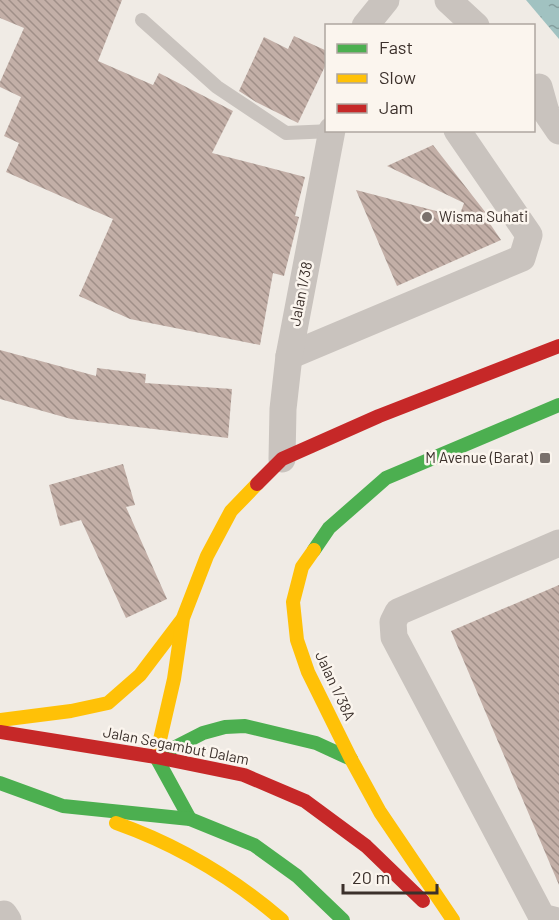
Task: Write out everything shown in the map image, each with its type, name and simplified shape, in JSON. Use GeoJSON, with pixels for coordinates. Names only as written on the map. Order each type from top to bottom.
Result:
{"type":"FeatureCollection","features":[{"type":"Feature","properties":{"kind":"main road"},"geometry":{"type":"LineString","coordinates":[[190,819],[156,757],[174,678],[183,618],[207,556],[231,511],[282,459],[379,416],[559,346]]}},
{"type":"Feature","properties":{"kind":"main road","name":"Jalan 1/38A"},"geometry":{"type":"LineString","coordinates":[[453,920],[380,812],[351,759],[308,672],[297,639],[293,602],[302,567],[329,528],[386,478],[559,405]]}},
{"type":"Feature","properties":{"kind":"main road"},"geometry":{"type":"LineString","coordinates":[[0,720],[71,711],[108,703],[140,675],[183,618]]}},
{"type":"Feature","properties":{"kind":"main road"},"geometry":{"type":"LineString","coordinates":[[156,757],[202,733],[225,727],[245,726],[316,743],[351,759]]}},
{"type":"Feature","properties":{"kind":"main road","name":"Jalan Segambut Dalam"},"geometry":{"type":"LineString","coordinates":[[0,732],[156,757],[244,775],[305,801],[366,846],[441,920]]}},
{"type":"Feature","properties":{"kind":"main road"},"geometry":{"type":"LineString","coordinates":[[0,783],[130,828],[176,848],[228,877],[282,920]]}},
{"type":"Feature","properties":{"kind":"main road"},"geometry":{"type":"LineString","coordinates":[[63,806],[190,819],[254,845],[297,876],[343,920]]}},
{"type":"Feature","properties":{"kind":"street"},"geometry":{"type":"LineString","coordinates":[[367,24],[386,0]]}},
{"type":"Feature","properties":{"kind":"street"},"geometry":{"type":"LineString","coordinates":[[448,0],[474,24]]}},
{"type":"Feature","properties":{"kind":"street"},"geometry":{"type":"LineString","coordinates":[[544,88],[546,112],[559,131]]}},
{"type":"Feature","properties":{"kind":"street","name":"Jalan 1/38"},"geometry":{"type":"LineString","coordinates":[[282,459],[283,409],[289,356],[332,132]]}},
{"type":"Feature","properties":{"kind":"street"},"geometry":{"type":"LineString","coordinates":[[289,356],[522,258],[529,235],[458,132]]}},
{"type":"Feature","properties":{"kind":"street"},"geometry":{"type":"LineString","coordinates":[[554,920],[542,917],[394,637],[393,622],[398,612],[559,543]]}},
{"type":"Feature","properties":{"kind":"lane"},"geometry":{"type":"LineString","coordinates":[[142,20],[217,87],[286,133],[325,131]]}},
{"type":"Feature","properties":{"kind":"water"},"geometry":{"type":"Polygon","coordinates":[[[526,0],[559,0],[559,39],[526,0]]]}},
{"type":"Feature","properties":{"kind":"building"},"geometry":{"type":"Polygon","coordinates":[[[0,0],[122,0],[98,61],[153,85],[159,73],[233,111],[212,153],[305,177],[295,216],[299,217],[284,276],[273,273],[260,345],[130,319],[79,296],[113,219],[6,172],[19,143],[4,136],[21,97],[0,87],[0,82],[24,28],[0,18],[0,0]]]}},
{"type":"Feature","properties":{"kind":"building"},"geometry":{"type":"Polygon","coordinates":[[[294,36],[325,50],[325,66],[298,123],[239,91],[264,37],[288,49],[294,36]]]}},
{"type":"Feature","properties":{"kind":"building","name":"Wisma Suhati"},"geometry":{"type":"Polygon","coordinates":[[[433,145],[486,213],[482,212],[501,240],[397,286],[356,190],[459,217],[464,203],[387,166],[433,145]]]}},
{"type":"Feature","properties":{"kind":"building"},"geometry":{"type":"Polygon","coordinates":[[[0,350],[96,376],[97,368],[146,374],[145,383],[232,389],[228,438],[71,419],[0,399],[0,350]]]}},
{"type":"Feature","properties":{"kind":"building"},"geometry":{"type":"Polygon","coordinates":[[[123,464],[135,505],[126,507],[167,599],[126,618],[81,520],[60,526],[49,485],[123,464]]]}},
{"type":"Feature","properties":{"kind":"building"},"geometry":{"type":"Polygon","coordinates":[[[559,585],[559,885],[451,631],[559,585]]]}},
{"type":"Feature","properties":{"kind":"traffic: fast"},"geometry":{"type":"LineString","coordinates":[[314,550],[329,528],[386,478],[559,405]]}},
{"type":"Feature","properties":{"kind":"traffic: fast"},"geometry":{"type":"LineString","coordinates":[[156,757],[203,733],[225,727],[245,726],[316,743],[351,759]]}},
{"type":"Feature","properties":{"kind":"traffic: fast"},"geometry":{"type":"LineString","coordinates":[[156,757],[190,819]]}},
{"type":"Feature","properties":{"kind":"traffic: fast"},"geometry":{"type":"LineString","coordinates":[[0,783],[63,806],[190,819],[254,845],[297,876],[343,920]]}},
{"type":"Feature","properties":{"kind":"traffic: slow"},"geometry":{"type":"LineString","coordinates":[[156,757],[174,679],[183,618],[207,556],[231,511],[257,484]]}},
{"type":"Feature","properties":{"kind":"traffic: slow"},"geometry":{"type":"LineString","coordinates":[[314,550],[302,567],[293,602],[297,640],[308,672],[380,812],[453,920]]}},
{"type":"Feature","properties":{"kind":"traffic: slow"},"geometry":{"type":"LineString","coordinates":[[0,720],[71,711],[108,703],[140,675],[181,621]]}},
{"type":"Feature","properties":{"kind":"traffic: slow"},"geometry":{"type":"LineString","coordinates":[[116,823],[161,841],[204,864],[244,890],[282,920]]}},
{"type":"Feature","properties":{"kind":"traffic: jam"},"geometry":{"type":"LineString","coordinates":[[257,484],[282,459],[379,416],[559,346]]}},
{"type":"Feature","properties":{"kind":"traffic: jam"},"geometry":{"type":"LineString","coordinates":[[0,732],[156,757],[244,775],[305,801],[366,846],[423,901]]}},
{"type":"Feature","properties":{"kind":"place","name":"Wisma Suhati"},"geometry":{"type":"Point","coordinates":[427,217]}},
{"type":"Feature","properties":{"kind":"place","name":"M Avenue (Barat)"},"geometry":{"type":"Point","coordinates":[545,458]}}]}
